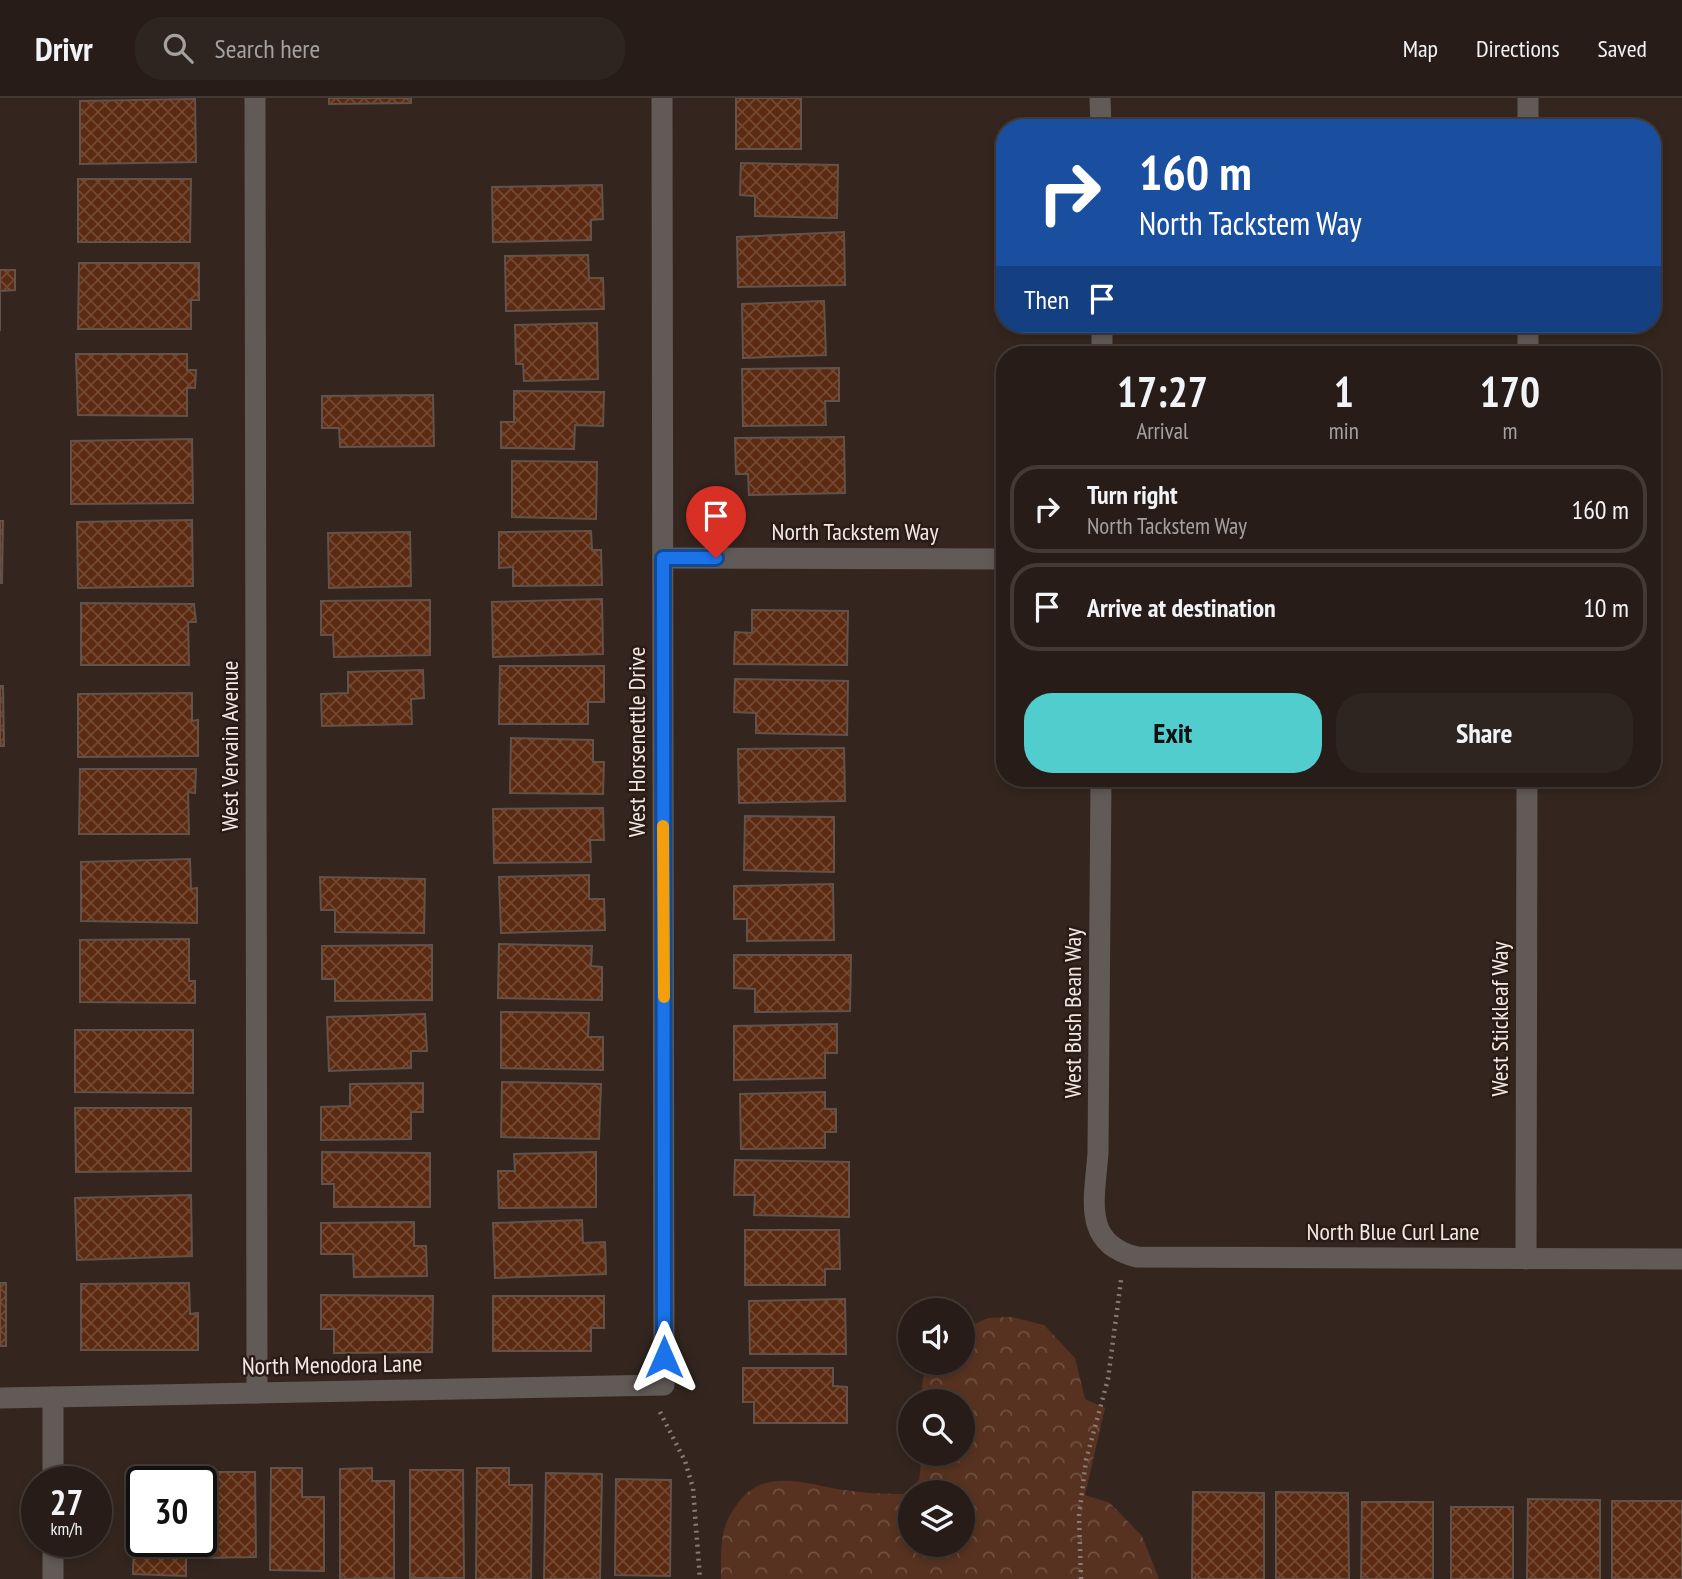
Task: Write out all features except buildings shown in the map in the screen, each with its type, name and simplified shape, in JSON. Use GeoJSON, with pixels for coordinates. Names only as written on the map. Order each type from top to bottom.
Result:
{"type":"FeatureCollection","features":[{"type":"Feature","properties":{"kind":"street","name":"West Vervain Avenue"},"geometry":{"type":"LineString","coordinates":[[255,98],[257,1393]]}},
{"type":"Feature","properties":{"kind":"street","name":"West Horsenettle Drive"},"geometry":{"type":"LineString","coordinates":[[656,1385],[663,558],[662,98]]}},
{"type":"Feature","properties":{"kind":"street"},"geometry":{"type":"LineString","coordinates":[[1100,98],[1101,119]]}},
{"type":"Feature","properties":{"kind":"street"},"geometry":{"type":"LineString","coordinates":[[1528,98],[1528,119]]}},
{"type":"Feature","properties":{"kind":"street","name":"North Tackstem Way"},"geometry":{"type":"LineString","coordinates":[[663,558],[996,559]]}},
{"type":"Feature","properties":{"kind":"street","name":"West Bush Bean Way"},"geometry":{"type":"LineString","coordinates":[[1101,787],[1098,1153],[1094,1211],[1098,1233],[1116,1249]]}},
{"type":"Feature","properties":{"kind":"street","name":"West Stickleaf Way"},"geometry":{"type":"LineString","coordinates":[[1526,1259],[1527,787]]}},
{"type":"Feature","properties":{"kind":"street","name":"North Blue Curl Lane"},"geometry":{"type":"LineString","coordinates":[[1116,1249],[1137,1257],[1682,1259]]}},
{"type":"Feature","properties":{"kind":"street","name":"North Menodora Lane"},"geometry":{"type":"LineString","coordinates":[[0,1398],[656,1385]]}},
{"type":"Feature","properties":{"kind":"street"},"geometry":{"type":"LineString","coordinates":[[53,1397],[53,1466]]}},
{"type":"Feature","properties":{"kind":"street"},"geometry":{"type":"LineString","coordinates":[[53,1557],[53,1579]]}},
{"type":"Feature","properties":{"kind":"path"},"geometry":{"type":"LineString","coordinates":[[1081,1579],[1079,1516],[1086,1460],[1108,1379],[1116,1249]]}},
{"type":"Feature","properties":{"kind":"path"},"geometry":{"type":"LineString","coordinates":[[656,1385],[669,1433],[685,1461],[693,1488],[700,1579]]}},
{"type":"Feature","properties":{"kind":"green space"},"geometry":{"type":"Polygon","coordinates":[[[1012,1317],[1044,1325],[1075,1358],[1085,1399],[1105,1408],[1085,1495],[1110,1503],[1142,1536],[1159,1579],[721,1579],[721,1549],[725,1526],[731,1513],[753,1489],[777,1481],[804,1482],[851,1491],[898,1494],[898,1557],[975,1557],[975,1480],[919,1480],[921,1466],[975,1466],[975,1389],[922,1389],[924,1375],[975,1375],[975,1324],[988,1318],[1012,1317]]]}},
{"type":"Feature","properties":{"kind":"slow traffic"},"geometry":{"type":"LineString","coordinates":[[663,826],[664,997]]}},
{"type":"Feature","properties":{"kind":"route"},"geometry":{"type":"LineString","coordinates":[[664,1357],[663,558],[716,558]]}}]}
